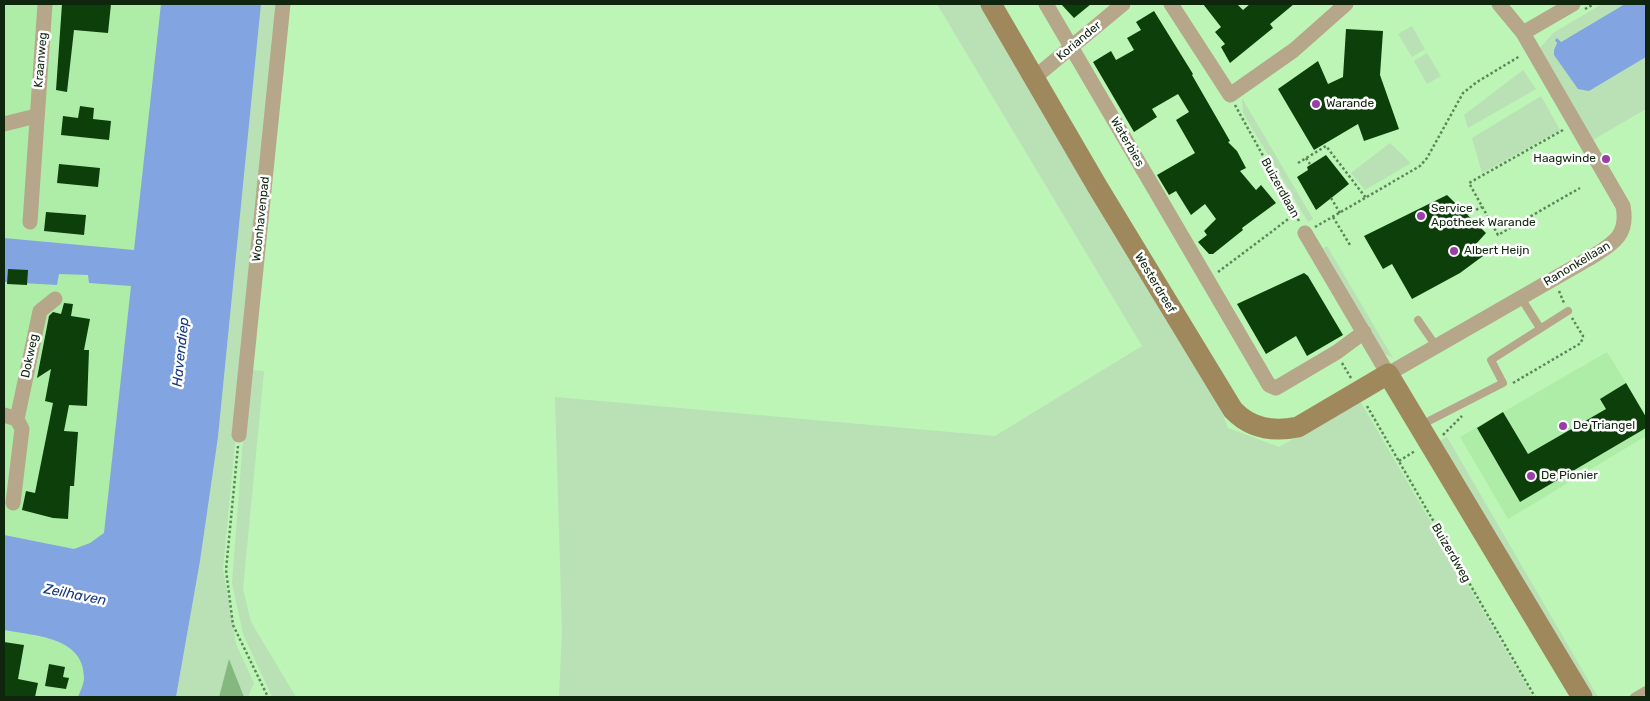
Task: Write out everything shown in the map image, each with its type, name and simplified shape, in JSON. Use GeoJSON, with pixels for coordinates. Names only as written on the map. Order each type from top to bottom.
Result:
{"type":"FeatureCollection","features":[{"type":"Feature","properties":{"kind":"street","name":"Kraanweg"},"geometry":{"type":"LineString","coordinates":[[30,222],[36,116],[46,4]]}},
{"type":"Feature","properties":{"kind":"street","name":"Woonhavenpad"},"geometry":{"type":"LineString","coordinates":[[239,435],[283,4]]}},
{"type":"Feature","properties":{"kind":"street","name":"Westerdreef"},"geometry":{"type":"LineString","coordinates":[[991,4],[1226,401],[1239,416],[1247,422],[1270,429],[1298,427],[1388,374]]}},
{"type":"Feature","properties":{"kind":"street","name":"Waterbies"},"geometry":{"type":"LineString","coordinates":[[1046,4],[1269,385],[1276,388],[1336,352],[1364,332]]}},
{"type":"Feature","properties":{"kind":"street","name":"Koriander"},"geometry":{"type":"LineString","coordinates":[[1034,78],[1123,4]]}},
{"type":"Feature","properties":{"kind":"street"},"geometry":{"type":"LineString","coordinates":[[1171,4],[1230,95],[1294,50],[1313,31],[1346,4]]}},
{"type":"Feature","properties":{"kind":"street"},"geometry":{"type":"LineString","coordinates":[[1499,4],[1523,33],[1573,4]]}},
{"type":"Feature","properties":{"kind":"street","name":"Ranonkellaan"},"geometry":{"type":"LineString","coordinates":[[1388,374],[1611,245],[1617,240],[1622,231],[1624,220],[1623,206],[1523,33]]}},
{"type":"Feature","properties":{"kind":"street"},"geometry":{"type":"LineString","coordinates":[[4,124],[36,116]]}},
{"type":"Feature","properties":{"kind":"street"},"geometry":{"type":"LineString","coordinates":[[1305,233],[1582,697]]}},
{"type":"Feature","properties":{"kind":"street","name":"Dokweg"},"geometry":{"type":"LineString","coordinates":[[13,503],[22,429],[10,417],[40,311],[55,299]]}},
{"type":"Feature","properties":{"kind":"lane"},"geometry":{"type":"LineString","coordinates":[[1521,298],[1540,328]]}},
{"type":"Feature","properties":{"kind":"lane"},"geometry":{"type":"LineString","coordinates":[[1420,426],[1503,383],[1490,360],[1568,311]]}},
{"type":"Feature","properties":{"kind":"lane"},"geometry":{"type":"LineString","coordinates":[[1418,320],[1436,346]]}},
{"type":"Feature","properties":{"kind":"lane"},"geometry":{"type":"LineString","coordinates":[[1634,697],[1646,690]]}},
{"type":"Feature","properties":{"kind":"path"},"geometry":{"type":"LineString","coordinates":[[1305,233],[1367,198],[1424,162],[1464,93],[1477,82],[1533,49]]}},
{"type":"Feature","properties":{"kind":"path","name":"Buizerdlaan"},"geometry":{"type":"LineString","coordinates":[[1230,95],[1305,233]]}},
{"type":"Feature","properties":{"kind":"path"},"geometry":{"type":"LineString","coordinates":[[1576,123],[1469,183],[1498,235],[1580,188]]}},
{"type":"Feature","properties":{"kind":"path"},"geometry":{"type":"LineString","coordinates":[[1298,163],[1326,146],[1367,198]]}},
{"type":"Feature","properties":{"kind":"path"},"geometry":{"type":"LineString","coordinates":[[1306,158],[1310,164]]}},
{"type":"Feature","properties":{"kind":"path"},"geometry":{"type":"LineString","coordinates":[[1331,198],[1340,213]]}},
{"type":"Feature","properties":{"kind":"path"},"geometry":{"type":"LineString","coordinates":[[1467,214],[1482,207]]}},
{"type":"Feature","properties":{"kind":"path"},"geometry":{"type":"LineString","coordinates":[[1208,280],[1294,214]]}},
{"type":"Feature","properties":{"kind":"path"},"geometry":{"type":"LineString","coordinates":[[1333,217],[1350,244]]}},
{"type":"Feature","properties":{"kind":"path","name":"Buizerdweg"},"geometry":{"type":"LineString","coordinates":[[1368,408],[1535,697]]}},
{"type":"Feature","properties":{"kind":"path"},"geometry":{"type":"LineString","coordinates":[[239,435],[227,579],[233,625],[268,697]]}},
{"type":"Feature","properties":{"kind":"shaded area"},"geometry":{"type":"Polygon","coordinates":[[[4,4],[168,4],[110,542],[79,563],[4,546],[4,4]]]}},
{"type":"Feature","properties":{"kind":"shaded area"},"geometry":{"type":"Polygon","coordinates":[[[261,4],[277,4],[223,569],[236,644],[254,683],[248,697],[244,697],[229,660],[219,697],[176,697],[200,561],[218,437],[261,4]]]}},
{"type":"Feature","properties":{"kind":"shaded area"},"geometry":{"type":"Polygon","coordinates":[[[937,4],[984,4],[1220,407],[1228,428],[1279,447],[1360,401],[1533,697],[559,697],[562,632],[555,397],[995,436],[1142,346],[937,4]]]}},
{"type":"Feature","properties":{"kind":"shaded area"},"geometry":{"type":"Polygon","coordinates":[[[1602,4],[1625,4],[1560,42],[1558,38],[1554,55],[1589,91],[1646,57],[1646,109],[1593,140],[1540,48],[1553,33],[1602,4]]]}},
{"type":"Feature","properties":{"kind":"shaded area"},"geometry":{"type":"Polygon","coordinates":[[[1412,26],[1425,49],[1412,57],[1398,34],[1412,26]]]}},
{"type":"Feature","properties":{"kind":"shaded area"},"geometry":{"type":"Polygon","coordinates":[[[1427,53],[1441,76],[1427,84],[1414,61],[1427,53]]]}},
{"type":"Feature","properties":{"kind":"shaded area"},"geometry":{"type":"Polygon","coordinates":[[[1523,70],[1536,89],[1468,128],[1464,115],[1523,70]]]}},
{"type":"Feature","properties":{"kind":"shaded area"},"geometry":{"type":"Polygon","coordinates":[[[1541,96],[1560,130],[1482,173],[1472,138],[1541,96]]]}},
{"type":"Feature","properties":{"kind":"shaded area"},"geometry":{"type":"Polygon","coordinates":[[[1242,98],[1313,219],[1308,222],[1243,113],[1242,98]]]}},
{"type":"Feature","properties":{"kind":"shaded area"},"geometry":{"type":"Polygon","coordinates":[[[1390,143],[1411,163],[1365,190],[1351,173],[1390,143]]]}},
{"type":"Feature","properties":{"kind":"shaded area"},"geometry":{"type":"Polygon","coordinates":[[[1327,246],[1393,358],[1384,353],[1323,248],[1327,246]]]}},
{"type":"Feature","properties":{"kind":"shaded area","name":"De Triangel"},"geometry":{"type":"Polygon","coordinates":[[[1607,352],[1646,415],[1646,436],[1508,519],[1460,437],[1607,352]]]}},
{"type":"Feature","properties":{"kind":"shaded area"},"geometry":{"type":"Polygon","coordinates":[[[253,370],[264,371],[243,589],[251,622],[296,697],[272,697],[243,634],[232,583],[243,439],[253,370]]]}},
{"type":"Feature","properties":{"kind":"shaded area"},"geometry":{"type":"Polygon","coordinates":[[[1447,437],[1598,697],[1583,697],[1436,443],[1447,437]]]}},
{"type":"Feature","properties":{"kind":"shaded area"},"geometry":{"type":"Polygon","coordinates":[[[4,625],[65,637],[85,652],[84,697],[4,697],[4,625]]]}},
{"type":"Feature","properties":{"kind":"shaded area"},"geometry":{"type":"Polygon","coordinates":[[[229,659],[244,697],[219,697],[229,659]]]}},
{"type":"Feature","properties":{"kind":"water"},"geometry":{"type":"Polygon","coordinates":[[[161,4],[261,4],[218,437],[200,561],[176,697],[78,697],[84,678],[82,664],[76,654],[67,646],[55,641],[4,630],[4,535],[74,549],[90,543],[104,533],[131,286],[89,283],[88,275],[59,274],[57,285],[4,282],[4,238],[134,250],[161,4]]]}},
{"type":"Feature","properties":{"kind":"water"},"geometry":{"type":"Polygon","coordinates":[[[1625,4],[1646,4],[1646,57],[1589,91],[1578,89],[1554,55],[1557,43],[1555,40],[1557,38],[1561,42],[1625,4]]]}},
{"type":"Feature","properties":{"kind":"building"},"geometry":{"type":"Polygon","coordinates":[[[62,4],[111,4],[108,33],[74,30],[67,92],[56,90],[62,4]]]}},
{"type":"Feature","properties":{"kind":"building"},"geometry":{"type":"Polygon","coordinates":[[[1061,4],[1091,4],[1074,18],[1061,4]]]}},
{"type":"Feature","properties":{"kind":"building"},"geometry":{"type":"Polygon","coordinates":[[[1203,4],[1237,4],[1243,10],[1250,4],[1294,4],[1270,24],[1273,28],[1230,63],[1221,47],[1225,44],[1215,32],[1221,27],[1203,4]]]}},
{"type":"Feature","properties":{"kind":"building"},"geometry":{"type":"Polygon","coordinates":[[[1154,11],[1193,74],[1230,141],[1228,142],[1237,151],[1246,168],[1240,171],[1256,190],[1261,185],[1276,203],[1242,228],[1243,230],[1213,254],[1209,254],[1198,242],[1207,235],[1204,231],[1216,219],[1205,204],[1191,215],[1176,191],[1169,195],[1157,175],[1195,153],[1176,120],[1189,112],[1178,94],[1152,109],[1157,117],[1134,132],[1093,62],[1111,51],[1116,60],[1134,50],[1127,38],[1141,30],[1136,22],[1154,11]]]}},
{"type":"Feature","properties":{"kind":"building"},"geometry":{"type":"Polygon","coordinates":[[[1346,29],[1383,31],[1380,75],[1399,129],[1364,141],[1358,124],[1314,150],[1278,89],[1318,61],[1328,84],[1343,77],[1346,29]]]}},
{"type":"Feature","properties":{"kind":"building"},"geometry":{"type":"Polygon","coordinates":[[[80,106],[94,108],[93,119],[111,121],[109,140],[61,135],[63,116],[78,118],[80,106]]]}},
{"type":"Feature","properties":{"kind":"building"},"geometry":{"type":"Polygon","coordinates":[[[1326,155],[1349,184],[1316,210],[1297,177],[1308,170],[1307,167],[1326,155]]]}},
{"type":"Feature","properties":{"kind":"building"},"geometry":{"type":"Polygon","coordinates":[[[59,164],[100,168],[98,187],[57,183],[59,164]]]}},
{"type":"Feature","properties":{"kind":"building"},"geometry":{"type":"Polygon","coordinates":[[[1447,195],[1486,233],[1476,244],[1483,256],[1460,273],[1412,299],[1392,264],[1383,269],[1364,236],[1447,195]]]}},
{"type":"Feature","properties":{"kind":"building"},"geometry":{"type":"Polygon","coordinates":[[[46,212],[86,215],[84,235],[44,231],[46,212]]]}},
{"type":"Feature","properties":{"kind":"building"},"geometry":{"type":"Polygon","coordinates":[[[8,269],[28,270],[27,285],[7,284],[8,269]]]}},
{"type":"Feature","properties":{"kind":"building"},"geometry":{"type":"Polygon","coordinates":[[[1304,273],[1308,276],[1343,335],[1307,356],[1296,336],[1266,354],[1237,304],[1304,273]]]}},
{"type":"Feature","properties":{"kind":"building"},"geometry":{"type":"Polygon","coordinates":[[[64,303],[73,304],[71,316],[90,319],[84,350],[89,350],[87,406],[69,405],[64,431],[78,432],[74,486],[70,486],[68,519],[53,518],[22,510],[26,491],[35,493],[53,403],[45,401],[51,369],[37,378],[49,316],[53,312],[61,314],[64,303]]]}},
{"type":"Feature","properties":{"kind":"building"},"geometry":{"type":"Polygon","coordinates":[[[1626,383],[1646,417],[1646,428],[1520,502],[1477,428],[1503,412],[1528,454],[1606,409],[1600,399],[1626,383]]]}},
{"type":"Feature","properties":{"kind":"building"},"geometry":{"type":"Polygon","coordinates":[[[4,642],[24,645],[18,679],[38,683],[35,697],[4,697],[4,642]]]}},
{"type":"Feature","properties":{"kind":"building"},"geometry":{"type":"Polygon","coordinates":[[[49,664],[65,667],[63,677],[69,678],[66,689],[45,686],[49,664]]]}},
{"type":"Feature","properties":{"kind":"place","name":"Warande"},"geometry":{"type":"Point","coordinates":[1316,104]}},
{"type":"Feature","properties":{"kind":"place","name":"Haagwinde"},"geometry":{"type":"Point","coordinates":[1606,159]}},
{"type":"Feature","properties":{"kind":"place","name":"Service Apotheek Warande"},"geometry":{"type":"Point","coordinates":[1421,216]}},
{"type":"Feature","properties":{"kind":"place","name":"Albert Heijn"},"geometry":{"type":"Point","coordinates":[1454,251]}},
{"type":"Feature","properties":{"kind":"place","name":"De Triangel"},"geometry":{"type":"Point","coordinates":[1563,426]}},
{"type":"Feature","properties":{"kind":"place","name":"De Pionier"},"geometry":{"type":"Point","coordinates":[1531,476]}},
{"type":"Feature","properties":{"kind":"water label","name":"Havendiep"},"geometry":{"type":"Point","coordinates":[181,352]}},
{"type":"Feature","properties":{"kind":"water label","name":"Zeilhaven"},"geometry":{"type":"Point","coordinates":[75,595]}}]}
